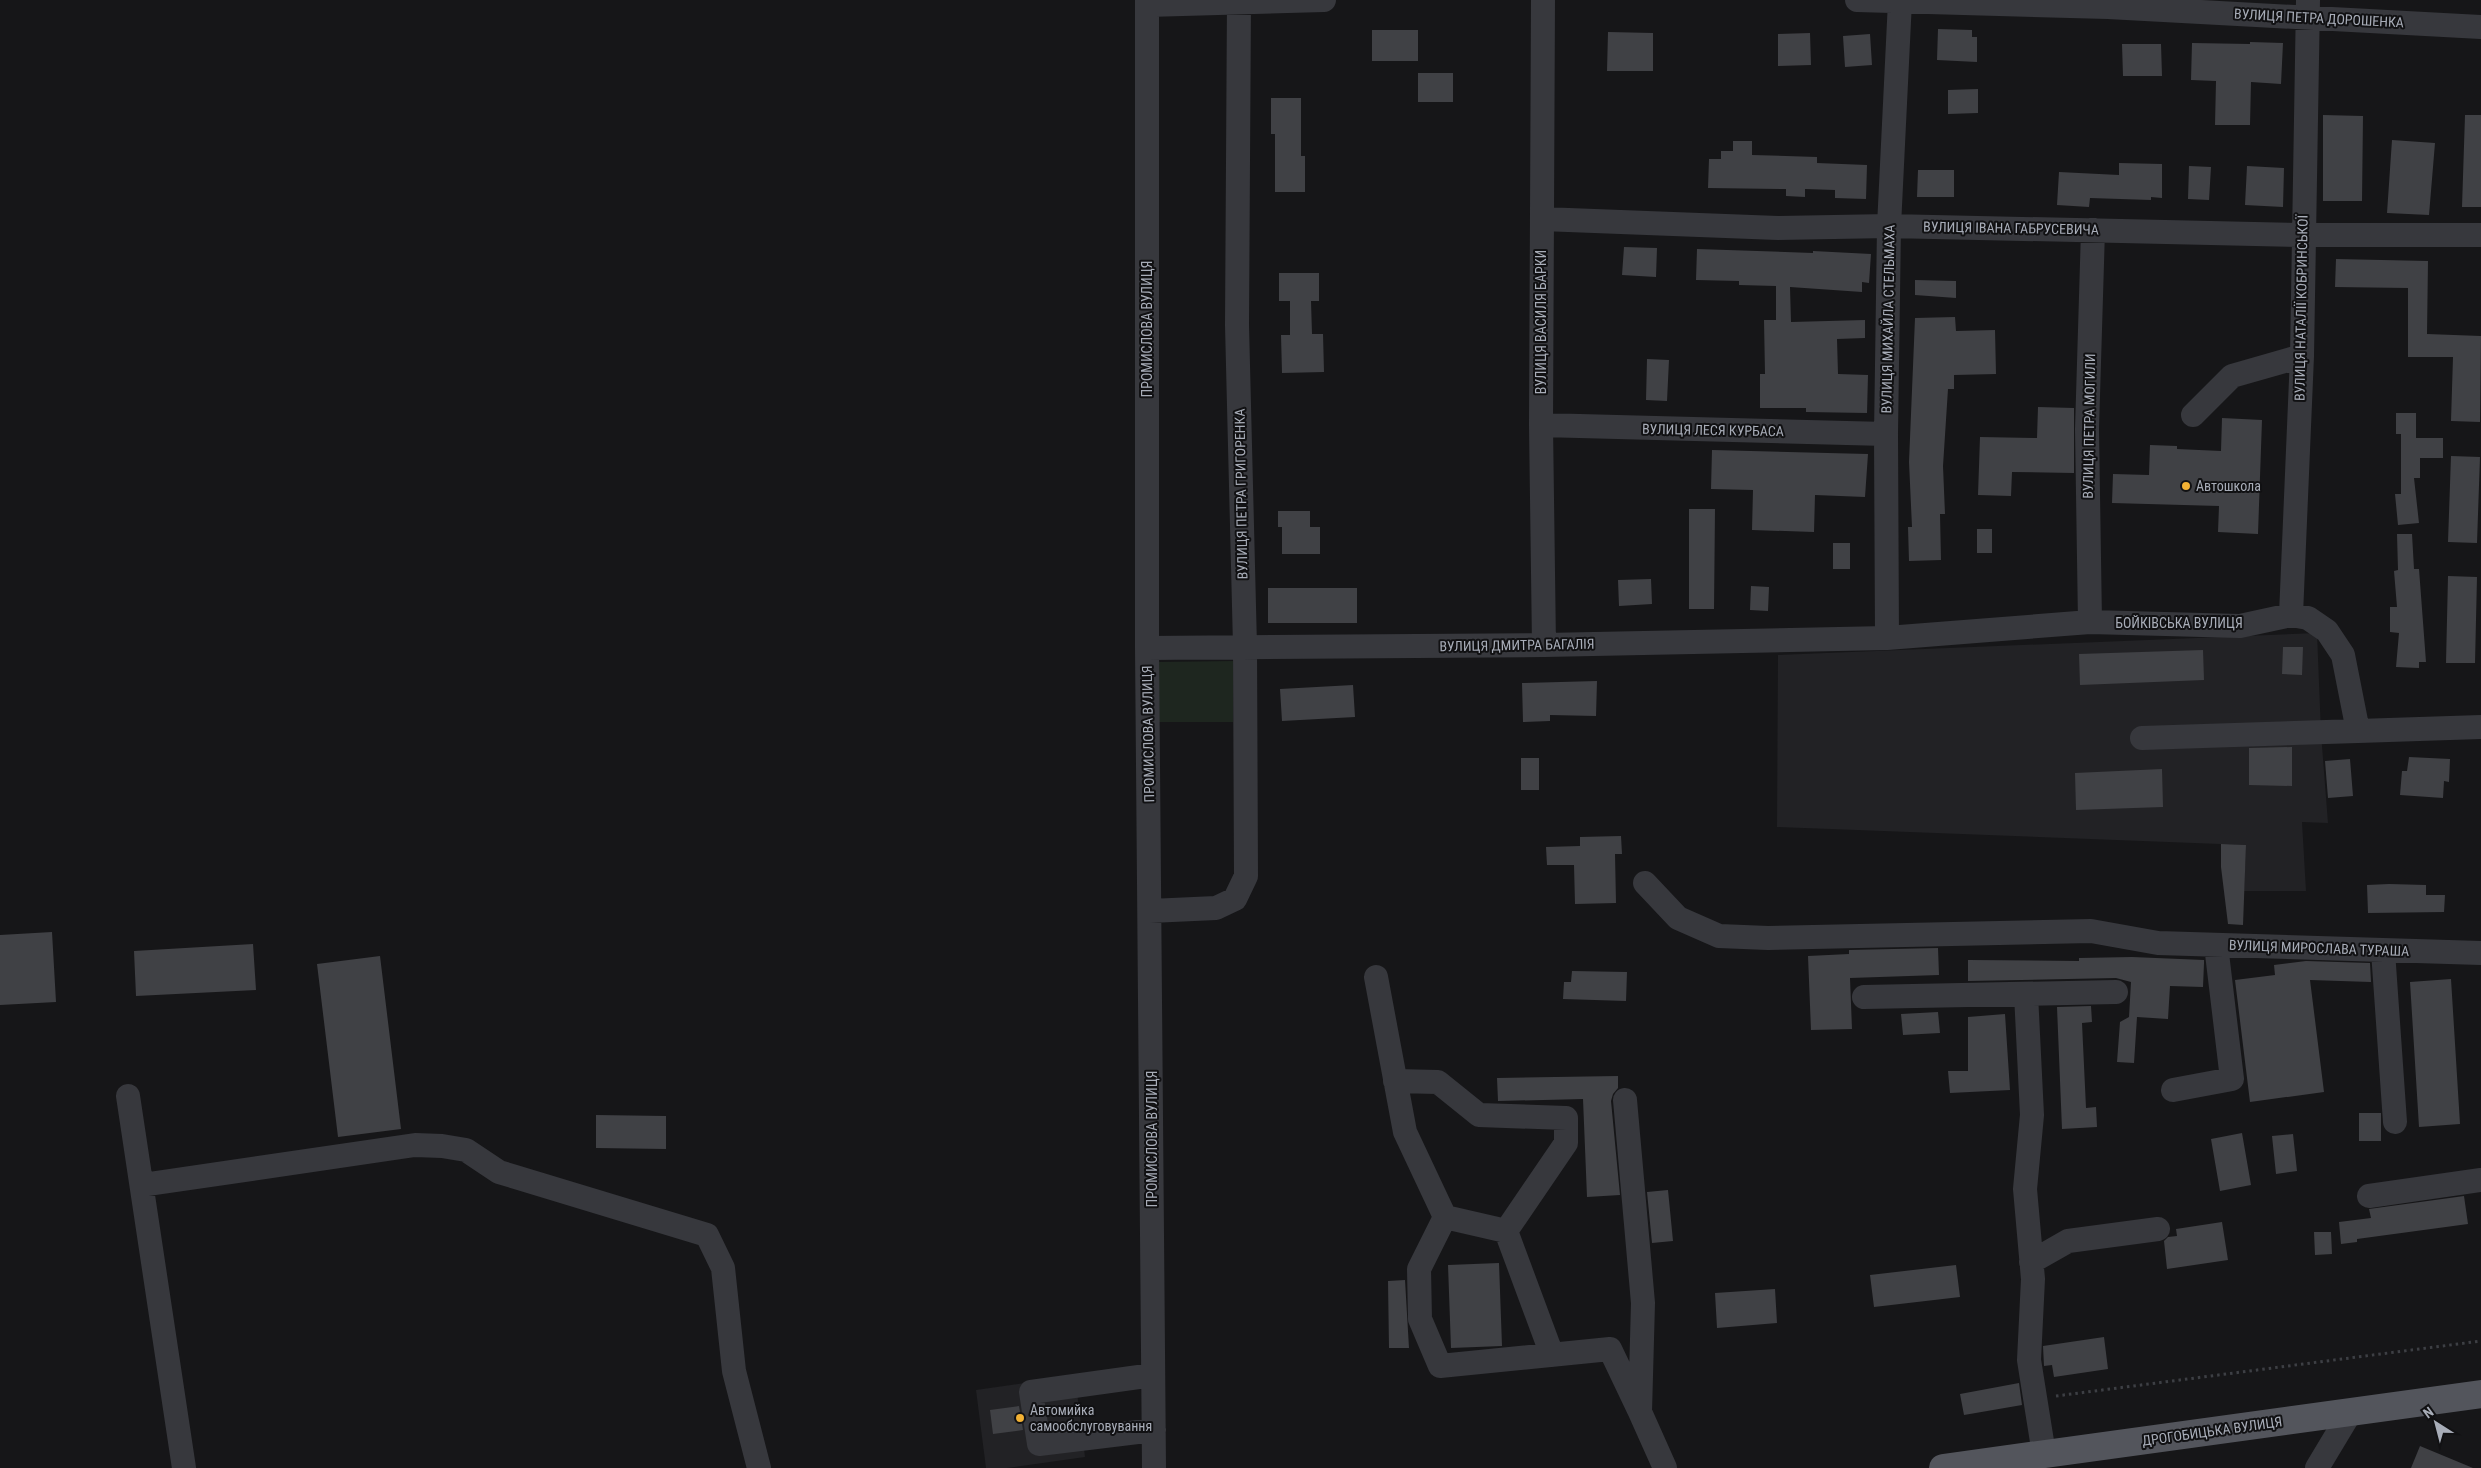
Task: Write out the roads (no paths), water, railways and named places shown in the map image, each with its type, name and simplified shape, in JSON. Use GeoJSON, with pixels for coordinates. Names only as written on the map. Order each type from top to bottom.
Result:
{"type":"FeatureCollection","features":[{"type":"Feature","properties":{"kind":"main road","name":"ДРОГОБИЦЬКА ВУЛИЦЯ"},"geometry":{"type":"LineString","coordinates":[[1943,1468],[2481,1394]]}},
{"type":"Feature","properties":{"kind":"street"},"geometry":{"type":"LineString","coordinates":[[1147,2],[1324,0]]}},
{"type":"Feature","properties":{"kind":"street","name":"ВУЛИЦЯ ВАСИЛЯ БАРКИ"},"geometry":{"type":"LineString","coordinates":[[1543,0],[1541,425],[1544,645]]}},
{"type":"Feature","properties":{"kind":"street","name":"ВУЛИЦЯ ПЕТРА ДОРОШЕНКА"},"geometry":{"type":"LineString","coordinates":[[1857,0],[2109,3],[2308,9],[2481,27]]}},
{"type":"Feature","properties":{"kind":"street","name":"ВУЛИЦЯ ПЕТРА ГРИГОРЕНКА"},"geometry":{"type":"LineString","coordinates":[[1150,911],[1216,908],[1235,899],[1246,876],[1245,646],[1237,325],[1240,1]]}},
{"type":"Feature","properties":{"kind":"street","name":"ВУЛИЦЯ МИХАЙЛА СТЕЛЬМАХА"},"geometry":{"type":"LineString","coordinates":[[1887,638],[1886,434],[1889,226],[1900,1]]}},
{"type":"Feature","properties":{"kind":"street","name":"ПРОМИСЛОВА ВУЛИЦЯ"},"geometry":{"type":"LineString","coordinates":[[1147,2],[1147,648],[1154,1468]]}},
{"type":"Feature","properties":{"kind":"street","name":"ВУЛИЦЯ НАТАЛІЇ КОБРИНСЬКОЇ"},"geometry":{"type":"LineString","coordinates":[[2291,615],[2302,356],[2308,9]]}},
{"type":"Feature","properties":{"kind":"street","name":"ВУЛИЦЯ ІВАНА ГАБРУСЕВИЧА"},"geometry":{"type":"LineString","coordinates":[[1542,219],[1778,228],[1889,226],[2303,235],[2481,235]]}},
{"type":"Feature","properties":{"kind":"street","name":"ВУЛИЦЯ ПЕТРА МОГИЛИ"},"geometry":{"type":"LineString","coordinates":[[2090,622],[2087,430],[2094,230]]}},
{"type":"Feature","properties":{"kind":"street"},"geometry":{"type":"LineString","coordinates":[[2194,415],[2232,376],[2302,356]]}},
{"type":"Feature","properties":{"kind":"street","name":"ВУЛИЦЯ ЛЕСЯ КУРБАСА"},"geometry":{"type":"LineString","coordinates":[[1541,425],[1886,434]]}},
{"type":"Feature","properties":{"kind":"street"},"geometry":{"type":"LineString","coordinates":[[2291,615],[2308,618],[2326,631],[2343,655],[2358,731]]}},
{"type":"Feature","properties":{"kind":"street","name":"БОЙКІВСЬКА ВУЛИЦЯ"},"geometry":{"type":"LineString","coordinates":[[1887,638],[2090,622],[2240,626],[2291,615]]}},
{"type":"Feature","properties":{"kind":"street","name":"ВУЛИЦЯ ДМИТРА БАГАЛІЯ"},"geometry":{"type":"LineString","coordinates":[[1147,648],[1544,645],[1887,638]]}},
{"type":"Feature","properties":{"kind":"street"},"geometry":{"type":"LineString","coordinates":[[2142,738],[2481,727]]}},
{"type":"Feature","properties":{"kind":"street","name":"ВУЛИЦЯ МИРОСЛАВА ТУРАША"},"geometry":{"type":"LineString","coordinates":[[1645,883],[1678,918],[1719,936],[1768,938],[2091,932],[2158,943],[2481,953]]}},
{"type":"Feature","properties":{"kind":"street"},"geometry":{"type":"LineString","coordinates":[[2173,1090],[2232,1079],[2216,945]]}},
{"type":"Feature","properties":{"kind":"street"},"geometry":{"type":"LineString","coordinates":[[2383,951],[2395,1122]]}},
{"type":"Feature","properties":{"kind":"street"},"geometry":{"type":"LineString","coordinates":[[1376,977],[1405,1132],[1445,1216]]}},
{"type":"Feature","properties":{"kind":"street"},"geometry":{"type":"LineString","coordinates":[[1864,998],[2116,992]]}},
{"type":"Feature","properties":{"kind":"street"},"geometry":{"type":"LineString","coordinates":[[2026,994],[2032,1115],[2025,1189],[2033,1279],[2029,1360],[2044,1454]]}},
{"type":"Feature","properties":{"kind":"street"},"geometry":{"type":"LineString","coordinates":[[1395,1081],[1438,1082],[1479,1115],[1566,1118],[1566,1143],[1506,1231]]}},
{"type":"Feature","properties":{"kind":"street"},"geometry":{"type":"LineString","coordinates":[[128,1096],[184,1468]]}},
{"type":"Feature","properties":{"kind":"street"},"geometry":{"type":"LineString","coordinates":[[1625,1100],[1643,1303],[1640,1412]]}},
{"type":"Feature","properties":{"kind":"street"},"geometry":{"type":"LineString","coordinates":[[142,1186],[416,1145],[442,1146],[466,1150],[499,1172],[706,1235],[723,1268],[734,1371],[759,1468]]}},
{"type":"Feature","properties":{"kind":"street"},"geometry":{"type":"LineString","coordinates":[[2369,1196],[2481,1180]]}},
{"type":"Feature","properties":{"kind":"street"},"geometry":{"type":"LineString","coordinates":[[1445,1216],[1506,1231]]}},
{"type":"Feature","properties":{"kind":"street"},"geometry":{"type":"LineString","coordinates":[[1445,1216],[1419,1270],[1420,1319],[1440,1366],[1610,1350],[1665,1468]]}},
{"type":"Feature","properties":{"kind":"street"},"geometry":{"type":"LineString","coordinates":[[2031,1262],[2068,1241],[2158,1229]]}},
{"type":"Feature","properties":{"kind":"street"},"geometry":{"type":"LineString","coordinates":[[1506,1231],[1552,1355]]}},
{"type":"Feature","properties":{"kind":"street"},"geometry":{"type":"LineString","coordinates":[[1153,1374],[1031,1392],[1039,1444],[1154,1430]]}},
{"type":"Feature","properties":{"kind":"street"},"geometry":{"type":"LineString","coordinates":[[2317,1468],[2350,1412]]}},
{"type":"Feature","properties":{"kind":"place","name":"Автошкола"},"geometry":{"type":"Point","coordinates":[2186,486]}},
{"type":"Feature","properties":{"kind":"place","name":"Автомийка самообслуговування"},"geometry":{"type":"Point","coordinates":[1020,1418]}}]}
